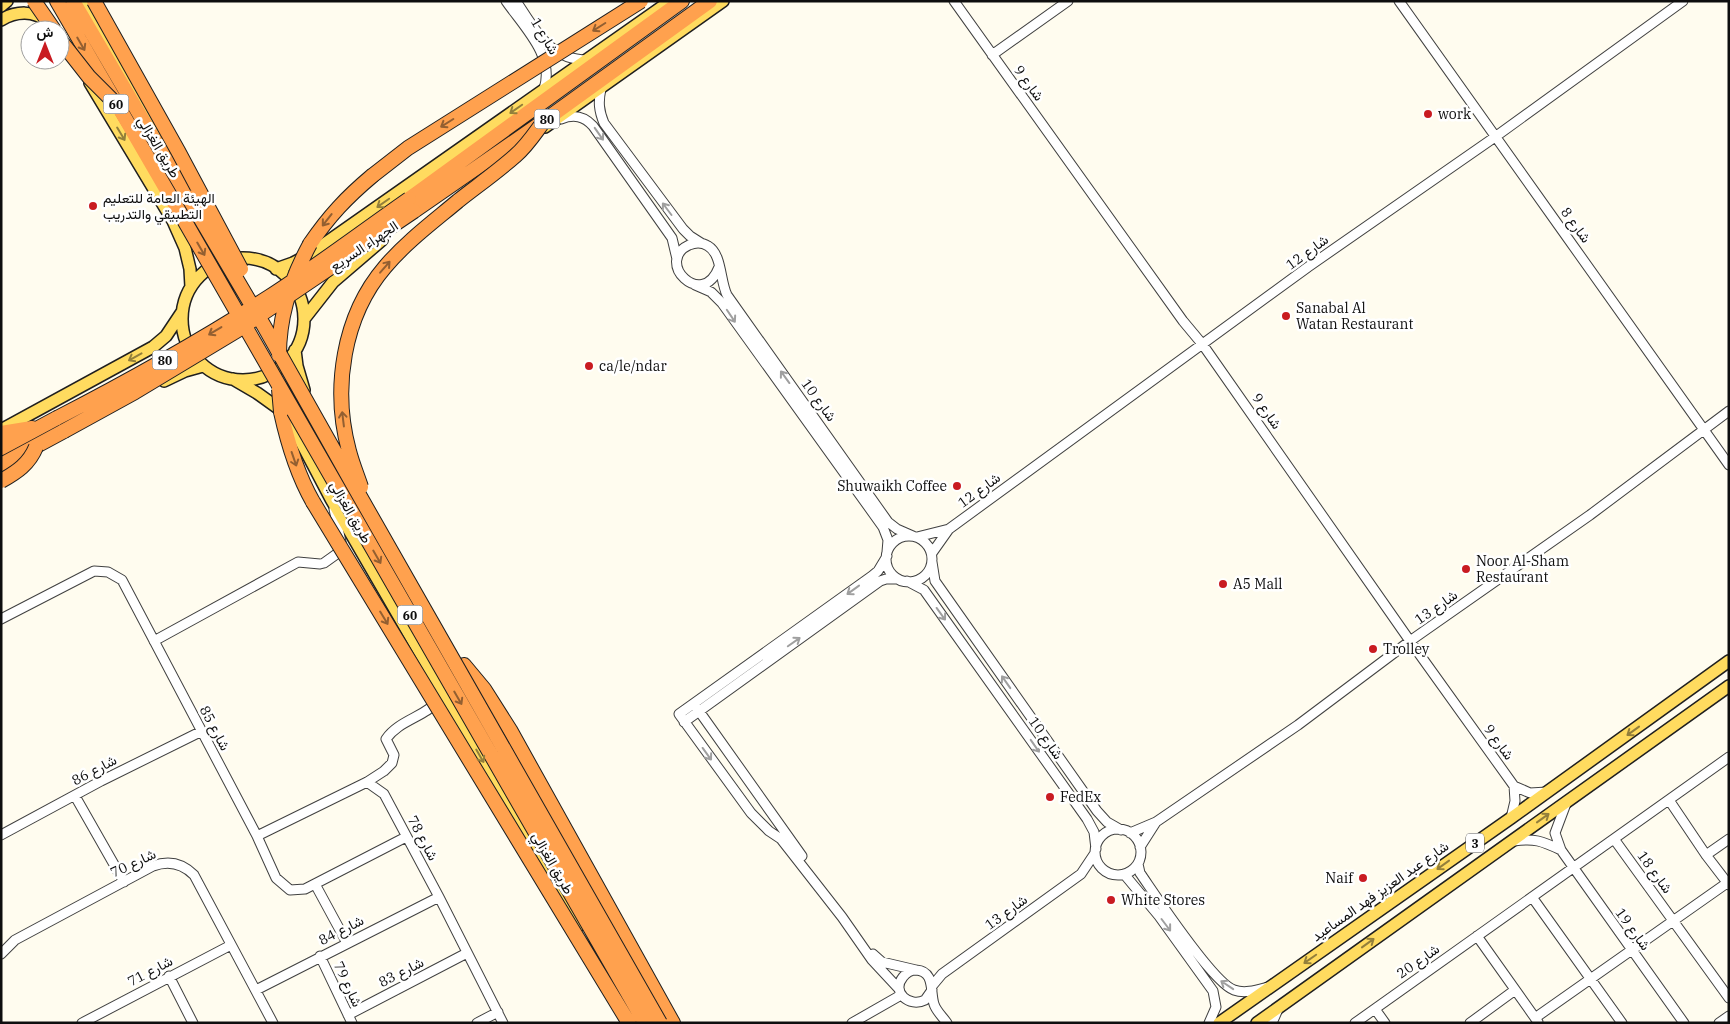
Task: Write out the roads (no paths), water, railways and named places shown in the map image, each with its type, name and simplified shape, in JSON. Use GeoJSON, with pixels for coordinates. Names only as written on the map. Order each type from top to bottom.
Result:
{"type":"FeatureCollection","features":[{"type":"Feature","properties":{"kind":"highway"},"geometry":{"type":"LineString","coordinates":[[34,1],[49,20]]}},
{"type":"Feature","properties":{"kind":"highway","name":"طريق الغزالي"},"geometry":{"type":"LineString","coordinates":[[57,1],[645,1023]]}},
{"type":"Feature","properties":{"kind":"highway","name":"طريق الغزالي"},"geometry":{"type":"LineString","coordinates":[[73,1],[276,347],[660,1023]]}},
{"type":"Feature","properties":{"kind":"highway"},"geometry":{"type":"LineString","coordinates":[[94,1],[178,151],[268,320],[276,347]]}},
{"type":"Feature","properties":{"kind":"highway"},"geometry":{"type":"LineString","coordinates":[[629,1023],[306,490],[286,436],[278,385],[282,328],[294,277],[310,244],[328,218],[349,195],[408,148],[641,1]]}},
{"type":"Feature","properties":{"kind":"highway","name":"الجهراء السريع"},"geometry":{"type":"LineString","coordinates":[[1,448],[165,360],[271,296],[409,199],[682,1]]}},
{"type":"Feature","properties":{"kind":"highway","name":"الجهراء السريع"},"geometry":{"type":"LineString","coordinates":[[1,465],[176,368],[272,309],[544,121],[710,1]]}},
{"type":"Feature","properties":{"kind":"highway"},"geometry":{"type":"LineString","coordinates":[[70,53],[89,77],[115,103]]}},
{"type":"Feature","properties":{"kind":"highway"},"geometry":{"type":"LineString","coordinates":[[371,516],[348,450],[343,418],[341,386],[343,365],[353,321],[372,284],[385,267],[408,243],[514,157],[530,141],[544,121]]}},
{"type":"Feature","properties":{"kind":"highway"},"geometry":{"type":"LineString","coordinates":[[1,431],[40,427]]}},
{"type":"Feature","properties":{"kind":"highway"},"geometry":{"type":"LineString","coordinates":[[1,481],[22,468],[36,447]]}},
{"type":"Feature","properties":{"kind":"highway"},"geometry":{"type":"LineString","coordinates":[[464,665],[484,689],[510,730],[673,1023]]}},
{"type":"Feature","properties":{"kind":"main road"},"geometry":{"type":"LineString","coordinates":[[1,6],[7,1]]}},
{"type":"Feature","properties":{"kind":"main road","name":"طريق الغزالي"},"geometry":{"type":"LineString","coordinates":[[42,1],[52,20]]}},
{"type":"Feature","properties":{"kind":"main road","name":"طريق الغزالي"},"geometry":{"type":"LineString","coordinates":[[82,1],[213,225],[246,259]]}},
{"type":"Feature","properties":{"kind":"main road","name":"الجهراء السريع"},"geometry":{"type":"LineString","coordinates":[[276,269],[310,254],[670,1]]}},
{"type":"Feature","properties":{"kind":"main road","name":"الجهراء السريع"},"geometry":{"type":"LineString","coordinates":[[304,319],[332,282],[371,248],[601,89],[723,1]]}},
{"type":"Feature","properties":{"kind":"main road"},"geometry":{"type":"LineString","coordinates":[[1,20],[10,15],[27,13],[45,20]]}},
{"type":"Feature","properties":{"kind":"main road","name":"طريق الغزالي"},"geometry":{"type":"LineString","coordinates":[[70,51],[173,221],[185,248],[190,269],[191,287]]}},
{"type":"Feature","properties":{"kind":"main road"},"geometry":{"type":"LineString","coordinates":[[1,431],[153,347],[166,336],[182,312],[191,287],[204,272],[220,263],[233,259],[246,259],[262,262],[276,269],[289,281],[299,296],[304,319],[302,335],[295,350],[284,364],[268,374],[251,379],[232,379],[217,374],[203,366],[192,353],[184,337],[182,312]]}},
{"type":"Feature","properties":{"kind":"main road","name":"طريق الغزالي"},"geometry":{"type":"LineString","coordinates":[[295,350],[297,366],[304,390],[464,665],[666,1023]]}},
{"type":"Feature","properties":{"kind":"main road"},"geometry":{"type":"LineString","coordinates":[[1,472],[161,383],[185,371],[203,366]]}},
{"type":"Feature","properties":{"kind":"main road","name":"طريق الغزالي"},"geometry":{"type":"LineString","coordinates":[[232,379],[257,393],[278,408],[289,419],[331,499],[634,1023]]}},
{"type":"Feature","properties":{"kind":"main road","name":"شارع عبد العزيز فهد المساعيد"},"geometry":{"type":"LineString","coordinates":[[1219,1023],[1511,818],[1729,661]]}},
{"type":"Feature","properties":{"kind":"main road","name":"3"},"geometry":{"type":"LineString","coordinates":[[1258,1023],[1729,686]]}},
{"type":"Feature","properties":{"kind":"main road"},"geometry":{"type":"LineString","coordinates":[[1681,697],[1680,709],[1685,714],[1689,714]]}},
{"type":"Feature","properties":{"kind":"main road"},"geometry":{"type":"LineString","coordinates":[[1658,712],[1669,716],[1670,720],[1665,730]]}},
{"type":"Feature","properties":{"kind":"street","name":"شارع 1"},"geometry":{"type":"LineString","coordinates":[[506,1],[543,54],[547,72],[544,89]]}},
{"type":"Feature","properties":{"kind":"street","name":"شارع 1"},"geometry":{"type":"LineString","coordinates":[[516,1],[552,49],[572,58],[587,60]]}},
{"type":"Feature","properties":{"kind":"street","name":"شارع 9"},"geometry":{"type":"LineString","coordinates":[[954,1],[1183,321],[1204,345],[1410,641],[1514,786]]}},
{"type":"Feature","properties":{"kind":"street"},"geometry":{"type":"LineString","coordinates":[[992,55],[1068,1]]}},
{"type":"Feature","properties":{"kind":"street","name":"شارع 8"},"geometry":{"type":"LineString","coordinates":[[1399,1],[1729,465]]}},
{"type":"Feature","properties":{"kind":"street","name":"شارع 12"},"geometry":{"type":"LineString","coordinates":[[932,558],[950,529],[1308,268],[1495,137],[1683,1]]}},
{"type":"Feature","properties":{"kind":"street"},"geometry":{"type":"LineString","coordinates":[[558,119],[580,116],[588,120],[672,238],[678,271],[682,277],[687,282],[695,284],[703,284],[710,280],[716,274],[719,267],[715,252],[710,247],[690,236],[683,229],[604,123],[598,100],[601,89]]}},
{"type":"Feature","properties":{"kind":"street"},"geometry":{"type":"LineString","coordinates":[[677,261],[685,247],[701,243]]}},
{"type":"Feature","properties":{"kind":"street","name":"شارع 10"},"geometry":{"type":"LineString","coordinates":[[719,267],[723,288],[727,295],[883,527],[888,540],[887,554]]}},
{"type":"Feature","properties":{"kind":"street","name":"شارع 10"},"geometry":{"type":"LineString","coordinates":[[695,284],[711,292],[722,303],[888,522],[897,529],[915,537]]}},
{"type":"Feature","properties":{"kind":"street","name":"شارع 13"},"geometry":{"type":"LineString","coordinates":[[1126,831],[1156,822],[1298,725],[1410,641],[1590,515],[1729,411]]}},
{"type":"Feature","properties":{"kind":"street"},"geometry":{"type":"LineString","coordinates":[[154,641],[298,562],[324,563],[334,557],[340,549],[341,542],[331,499]]}},
{"type":"Feature","properties":{"kind":"street","name":"شارع 12"},"geometry":{"type":"LineString","coordinates":[[915,537],[950,529]]}},
{"type":"Feature","properties":{"kind":"street"},"geometry":{"type":"LineString","coordinates":[[696,707],[880,581],[886,579],[920,579],[930,569],[932,558],[929,546],[924,541],[915,537],[900,538],[894,542],[878,571],[872,576],[681,718],[751,813],[781,839],[842,917],[872,960],[900,992],[908,1001],[921,1002],[936,1008]]}},
{"type":"Feature","properties":{"kind":"street"},"geometry":{"type":"LineString","coordinates":[[887,554],[889,569],[902,580]]}},
{"type":"Feature","properties":{"kind":"street","name":"شارع 10"},"geometry":{"type":"LineString","coordinates":[[932,558],[935,581],[1097,811],[1107,822],[1126,831]]}},
{"type":"Feature","properties":{"kind":"street","name":"شارع 85"},"geometry":{"type":"LineString","coordinates":[[1,619],[94,570],[108,572],[122,580],[257,836],[276,878],[290,890],[305,889],[406,837]]}},
{"type":"Feature","properties":{"kind":"street","name":"شارع 10"},"geometry":{"type":"LineString","coordinates":[[902,580],[924,590],[1087,819],[1094,832],[1095,851]]}},
{"type":"Feature","properties":{"kind":"street"},"geometry":{"type":"LineString","coordinates":[[257,836],[367,782],[384,771],[392,763],[394,754],[386,738],[399,726],[438,702],[442,690]]}},
{"type":"Feature","properties":{"kind":"street"},"geometry":{"type":"LineString","coordinates":[[696,707],[875,957],[893,966],[918,971],[934,973],[947,971]]}},
{"type":"Feature","properties":{"kind":"street","name":"شارع 86"},"geometry":{"type":"LineString","coordinates":[[1,835],[101,781],[202,731]]}},
{"type":"Feature","properties":{"kind":"street"},"geometry":{"type":"LineString","coordinates":[[1573,868],[1729,757]]}},
{"type":"Feature","properties":{"kind":"street","name":"شارع 78"},"geometry":{"type":"LineString","coordinates":[[367,782],[384,794],[503,1023]]}},
{"type":"Feature","properties":{"kind":"street"},"geometry":{"type":"LineString","coordinates":[[1511,818],[1515,801],[1514,786],[1530,793],[1547,792]]}},
{"type":"Feature","properties":{"kind":"street"},"geometry":{"type":"LineString","coordinates":[[75,796],[124,882]]}},
{"type":"Feature","properties":{"kind":"street","name":"شارع 19"},"geometry":{"type":"LineString","coordinates":[[1568,800],[1555,833],[1561,850],[1684,1023]]}},
{"type":"Feature","properties":{"kind":"street"},"geometry":{"type":"LineString","coordinates":[[1477,936],[1537,1020],[1591,979],[1728,884],[1669,800]]}},
{"type":"Feature","properties":{"kind":"street"},"geometry":{"type":"LineString","coordinates":[[751,813],[766,805]]}},
{"type":"Feature","properties":{"kind":"street","name":"شارع 13"},"geometry":{"type":"LineString","coordinates":[[1140,846],[1156,822]]}},
{"type":"Feature","properties":{"kind":"street"},"geometry":{"type":"LineString","coordinates":[[1081,874],[1093,871],[1115,875],[1124,874],[1132,870],[1138,864],[1141,855],[1140,846],[1136,838],[1126,831],[1113,830],[1104,834],[1098,841],[1095,851],[1098,862],[1106,872]]}},
{"type":"Feature","properties":{"kind":"street","name":"شارع 18"},"geometry":{"type":"LineString","coordinates":[[1614,839],[1729,998]]}},
{"type":"Feature","properties":{"kind":"street"},"geometry":{"type":"LineString","coordinates":[[1706,855],[1729,839]]}},
{"type":"Feature","properties":{"kind":"street"},"geometry":{"type":"LineString","coordinates":[[1510,841],[1538,840],[1561,850]]}},
{"type":"Feature","properties":{"kind":"street","name":"شارع 13"},"geometry":{"type":"LineString","coordinates":[[932,988],[938,977],[1081,874],[1095,851]]}},
{"type":"Feature","properties":{"kind":"street","name":"شارع 70"},"geometry":{"type":"LineString","coordinates":[[1,954],[15,940],[124,882],[162,863],[180,864],[194,875],[273,1023]]}},
{"type":"Feature","properties":{"kind":"street"},"geometry":{"type":"LineString","coordinates":[[1138,864],[1140,873],[1194,949],[1221,982],[1232,989],[1244,992],[1273,986]]}},
{"type":"Feature","properties":{"kind":"street","name":"شارع 20"},"geometry":{"type":"LineString","coordinates":[[1355,1023],[1573,868]]}},
{"type":"Feature","properties":{"kind":"street"},"geometry":{"type":"LineString","coordinates":[[1124,874],[1159,916],[1213,991],[1216,1007],[1209,1023]]}},
{"type":"Feature","properties":{"kind":"street"},"geometry":{"type":"LineString","coordinates":[[315,884],[347,943]]}},
{"type":"Feature","properties":{"kind":"street","name":"شارع 84"},"geometry":{"type":"LineString","coordinates":[[256,990],[439,897]]}},
{"type":"Feature","properties":{"kind":"street"},"geometry":{"type":"LineString","coordinates":[[1532,897],[1622,1023]]}},
{"type":"Feature","properties":{"kind":"street","name":"شارع 70"},"geometry":{"type":"LineString","coordinates":[[1,942],[15,940]]}},
{"type":"Feature","properties":{"kind":"street","name":"شارع 71"},"geometry":{"type":"LineString","coordinates":[[82,1023],[231,945]]}},
{"type":"Feature","properties":{"kind":"street","name":"شارع 83"},"geometry":{"type":"LineString","coordinates":[[350,1019],[467,953]]}},
{"type":"Feature","properties":{"kind":"street","name":"شارع 79"},"geometry":{"type":"LineString","coordinates":[[320,956],[350,1019]]}},
{"type":"Feature","properties":{"kind":"street"},"geometry":{"type":"LineString","coordinates":[[900,992],[899,984],[905,974],[918,971],[929,977],[936,1008],[947,1023]]}},
{"type":"Feature","properties":{"kind":"street"},"geometry":{"type":"LineString","coordinates":[[169,976],[193,1023]]}},
{"type":"Feature","properties":{"kind":"street"},"geometry":{"type":"LineString","coordinates":[[921,1002],[928,997],[932,988]]}},
{"type":"Feature","properties":{"kind":"street"},"geometry":{"type":"LineString","coordinates":[[1470,1023],[1515,990]]}},
{"type":"Feature","properties":{"kind":"street"},"geometry":{"type":"LineString","coordinates":[[852,1023],[900,992]]}},
{"type":"Feature","properties":{"kind":"street"},"geometry":{"type":"LineString","coordinates":[[1272,1023],[1280,1007]]}},
{"type":"Feature","properties":{"kind":"street"},"geometry":{"type":"LineString","coordinates":[[1375,1009],[1385,1023]]}},
{"type":"Feature","properties":{"kind":"street"},"geometry":{"type":"LineString","coordinates":[[477,1023],[498,1012]]}},
{"type":"Feature","properties":{"kind":"street"},"geometry":{"type":"LineString","coordinates":[[1719,1023],[1729,1016]]}},
{"type":"Feature","properties":{"kind":"place","name":"work"},"geometry":{"type":"Point","coordinates":[1428,114]}},
{"type":"Feature","properties":{"kind":"place","name":"الهيئة العامة للتعليم التطبيقي والتدريب"},"geometry":{"type":"Point","coordinates":[93,206]}},
{"type":"Feature","properties":{"kind":"place","name":"Sanabal Al Watan Restaurant"},"geometry":{"type":"Point","coordinates":[1286,316]}},
{"type":"Feature","properties":{"kind":"place","name":"ca/le/ndar"},"geometry":{"type":"Point","coordinates":[589,366]}},
{"type":"Feature","properties":{"kind":"place","name":"Shuwaikh Coffee"},"geometry":{"type":"Point","coordinates":[957,486]}},
{"type":"Feature","properties":{"kind":"place","name":"Noor Al-Sham Restaurant"},"geometry":{"type":"Point","coordinates":[1466,569]}},
{"type":"Feature","properties":{"kind":"place","name":"A5 Mall"},"geometry":{"type":"Point","coordinates":[1223,584]}},
{"type":"Feature","properties":{"kind":"place","name":"Trolley"},"geometry":{"type":"Point","coordinates":[1373,649]}},
{"type":"Feature","properties":{"kind":"place","name":"FedEx"},"geometry":{"type":"Point","coordinates":[1050,797]}},
{"type":"Feature","properties":{"kind":"place","name":"Naif"},"geometry":{"type":"Point","coordinates":[1363,878]}},
{"type":"Feature","properties":{"kind":"place","name":"White Stores"},"geometry":{"type":"Point","coordinates":[1111,900]}}]}
